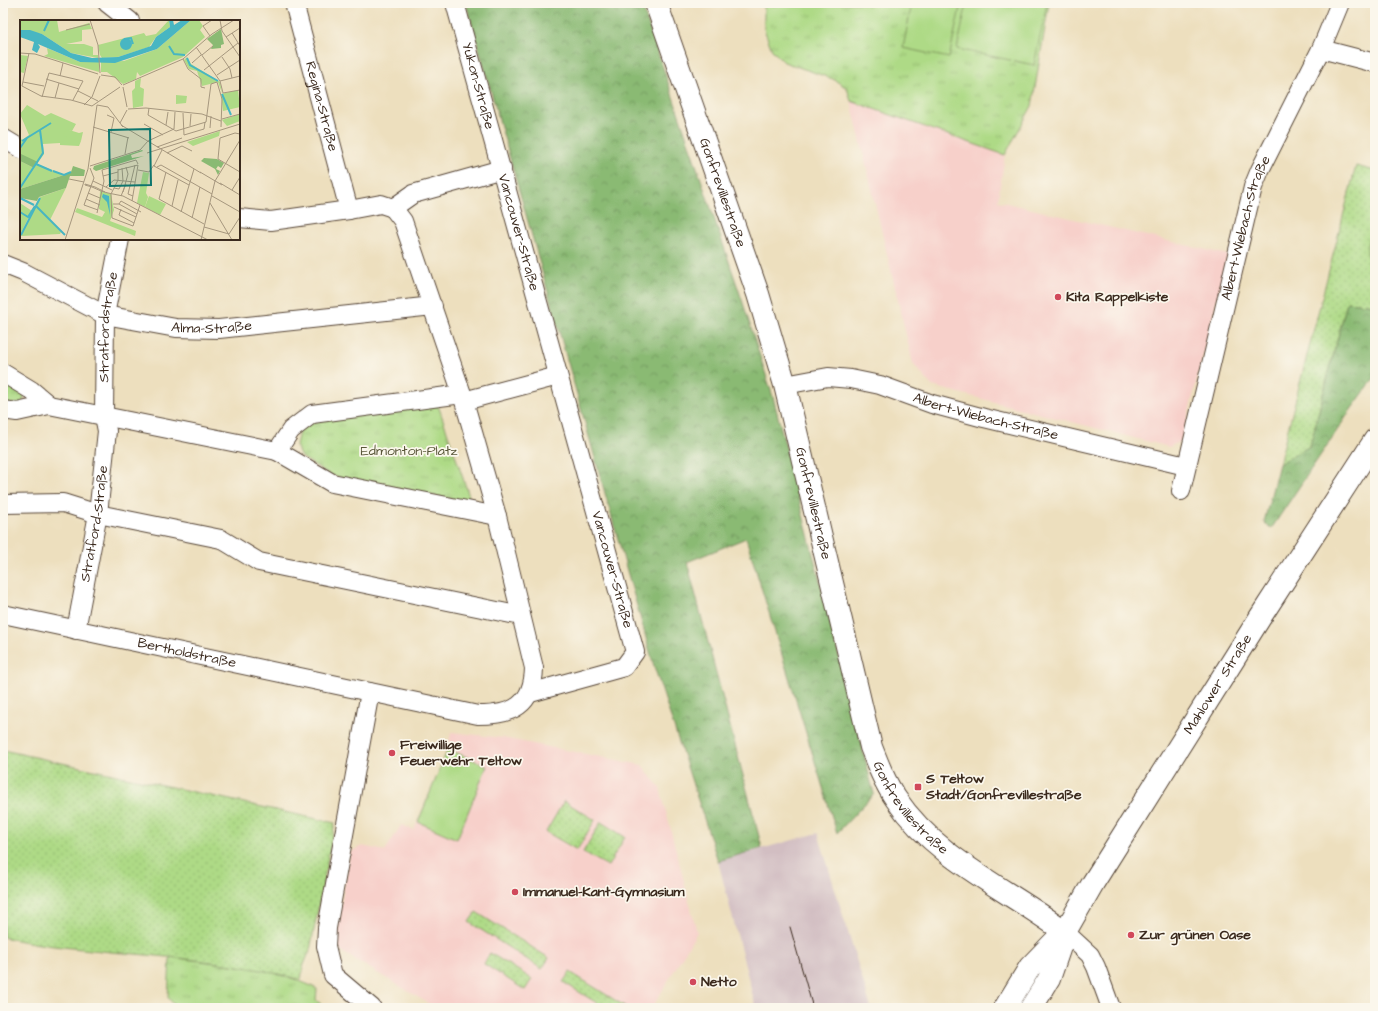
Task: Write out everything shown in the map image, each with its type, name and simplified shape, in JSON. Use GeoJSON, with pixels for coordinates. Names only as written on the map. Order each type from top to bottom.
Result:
{"type":"FeatureCollection","features":[{"type":"Feature","properties":{"kind":"street"},"geometry":{"type":"LineString","coordinates":[[108,3],[129,20]]}},
{"type":"Feature","properties":{"kind":"street"},"geometry":{"type":"LineString","coordinates":[[125,3],[130,20]]}},
{"type":"Feature","properties":{"kind":"street","name":"Regina-Straße"},"geometry":{"type":"LineString","coordinates":[[294,3],[349,210]]}},
{"type":"Feature","properties":{"kind":"street","name":"Yukon-Straße"},"geometry":{"type":"LineString","coordinates":[[455,3],[502,169]]}},
{"type":"Feature","properties":{"kind":"street","name":"Gonfrevillestraße"},"geometry":{"type":"LineString","coordinates":[[656,3],[758,294],[785,385],[871,747],[889,787],[911,819],[930,839],[948,854],[1065,932]]}},
{"type":"Feature","properties":{"kind":"street","name":"Albert-Wiebach-Straße"},"geometry":{"type":"LineString","coordinates":[[1181,491],[1254,187],[1260,170],[1321,49],[1340,3]]}},
{"type":"Feature","properties":{"kind":"street"},"geometry":{"type":"LineString","coordinates":[[1321,49],[1375,63]]}},
{"type":"Feature","properties":{"kind":"street"},"geometry":{"type":"LineString","coordinates":[[3,138],[20,148]]}},
{"type":"Feature","properties":{"kind":"street","name":"Vancouver-Straße"},"geometry":{"type":"LineString","coordinates":[[393,208],[413,194],[502,169],[635,652],[624,667],[530,692]]}},
{"type":"Feature","properties":{"kind":"street"},"geometry":{"type":"LineString","coordinates":[[240,218],[271,221],[381,204],[393,208],[403,221],[463,398],[496,516],[534,668],[534,681],[530,692]]}},
{"type":"Feature","properties":{"kind":"street","name":"Stratfordstraße"},"geometry":{"type":"LineString","coordinates":[[104,416],[105,316],[120,240]]}},
{"type":"Feature","properties":{"kind":"street","name":"Alma-Straße"},"geometry":{"type":"LineString","coordinates":[[3,264],[23,272],[105,316],[176,328],[219,329],[433,306]]}},
{"type":"Feature","properties":{"kind":"street"},"geometry":{"type":"LineString","coordinates":[[3,373],[31,390],[49,405]]}},
{"type":"Feature","properties":{"kind":"street"},"geometry":{"type":"LineString","coordinates":[[277,451],[291,430],[312,414],[463,398],[558,376]]}},
{"type":"Feature","properties":{"kind":"street","name":"Albert-Wiebach-Straße"},"geometry":{"type":"LineString","coordinates":[[785,385],[828,377],[851,379],[880,385],[932,404],[984,418],[1186,466]]}},
{"type":"Feature","properties":{"kind":"street"},"geometry":{"type":"LineString","coordinates":[[3,410],[17,412],[49,405],[277,451],[332,484],[496,516]]}},
{"type":"Feature","properties":{"kind":"street","name":"Stratford-Straße"},"geometry":{"type":"LineString","coordinates":[[76,630],[98,514],[106,431],[104,416]]}},
{"type":"Feature","properties":{"kind":"street","name":"Mahlower Straße"},"geometry":{"type":"LineString","coordinates":[[1031,1008],[1049,979],[1065,932],[1093,883],[1260,616],[1375,440]]}},
{"type":"Feature","properties":{"kind":"street"},"geometry":{"type":"LineString","coordinates":[[3,504],[63,504],[98,514],[221,539],[259,562],[521,616]]}},
{"type":"Feature","properties":{"kind":"street","name":"Bertholdstraße"},"geometry":{"type":"LineString","coordinates":[[3,614],[478,715],[507,713],[516,708],[530,692]]}},
{"type":"Feature","properties":{"kind":"street"},"geometry":{"type":"LineString","coordinates":[[370,692],[327,928],[326,946],[333,976],[372,1008]]}},
{"type":"Feature","properties":{"kind":"street"},"geometry":{"type":"LineString","coordinates":[[1065,932],[1090,955],[1111,1008]]}},
{"type":"Feature","properties":{"kind":"street","name":"Mahlower Straße"},"geometry":{"type":"LineString","coordinates":[[1005,1008],[1030,967],[1065,932]]}},
{"type":"Feature","properties":{"kind":"shaded area","name":"Kita Rappelkiste"},"geometry":{"type":"Polygon","coordinates":[[[851,101],[1005,155],[998,201],[1228,255],[1182,440],[1169,447],[932,386],[913,364],[851,101]]]}},
{"type":"Feature","properties":{"kind":"shaded area","name":"Immanuel-Kant-Gymnasium"},"geometry":{"type":"Polygon","coordinates":[[[451,732],[503,738],[642,765],[660,788],[697,932],[652,1008],[436,1008],[339,950],[335,940],[350,852],[362,846],[385,851],[401,825],[414,830],[448,749],[451,732]]]}},
{"type":"Feature","properties":{"kind":"shaded area"},"geometry":{"type":"Polygon","coordinates":[[[818,833],[871,1008],[756,1008],[718,861],[818,833]]]}},
{"type":"Feature","properties":{"kind":"green space"},"geometry":{"type":"Polygon","coordinates":[[[466,3],[641,3],[742,300],[773,397],[874,794],[837,833],[746,538],[687,562],[762,848],[718,861],[654,666],[466,3]]]}},
{"type":"Feature","properties":{"kind":"green space"},"geometry":{"type":"Polygon","coordinates":[[[764,3],[1049,3],[1032,106],[1005,155],[851,101],[847,88],[833,79],[784,62],[772,50],[764,29],[764,3]]]}},
{"type":"Feature","properties":{"kind":"green space"},"geometry":{"type":"Polygon","coordinates":[[[912,3],[961,3],[949,58],[903,48],[912,3]]]}},
{"type":"Feature","properties":{"kind":"green space"},"geometry":{"type":"Polygon","coordinates":[[[967,3],[1047,3],[1034,65],[957,49],[967,3]]]}},
{"type":"Feature","properties":{"kind":"green space"},"geometry":{"type":"Polygon","coordinates":[[[1356,166],[1375,171],[1375,305],[1347,302],[1310,446],[1279,464],[1356,166]]]}},
{"type":"Feature","properties":{"kind":"green space"},"geometry":{"type":"Polygon","coordinates":[[[1375,230],[1375,268],[1371,264],[1367,254],[1367,244],[1371,234],[1375,230]]]}},
{"type":"Feature","properties":{"kind":"green space"},"geometry":{"type":"Polygon","coordinates":[[[1347,302],[1375,305],[1375,377],[1350,411],[1271,529],[1264,522],[1279,464],[1310,446],[1347,302]]]}},
{"type":"Feature","properties":{"kind":"green space"},"geometry":{"type":"Polygon","coordinates":[[[3,377],[25,394],[22,404],[3,404],[3,377]]]}},
{"type":"Feature","properties":{"kind":"green space","name":"Edmonton-Platz"},"geometry":{"type":"Polygon","coordinates":[[[438,405],[469,496],[465,502],[332,476],[300,456],[296,445],[299,432],[308,425],[322,419],[438,405]]]}},
{"type":"Feature","properties":{"kind":"green space"},"geometry":{"type":"Polygon","coordinates":[[[448,749],[487,766],[457,839],[418,822],[448,749]]]}},
{"type":"Feature","properties":{"kind":"green space"},"geometry":{"type":"Polygon","coordinates":[[[3,750],[335,823],[310,950],[303,967],[301,980],[279,974],[231,965],[30,943],[3,937],[3,750]]]}},
{"type":"Feature","properties":{"kind":"green space"},"geometry":{"type":"Polygon","coordinates":[[[564,801],[595,820],[577,850],[546,832],[564,801]]]}},
{"type":"Feature","properties":{"kind":"green space"},"geometry":{"type":"Polygon","coordinates":[[[601,822],[625,837],[608,866],[583,852],[601,822]]]}},
{"type":"Feature","properties":{"kind":"green space"},"geometry":{"type":"Polygon","coordinates":[[[476,912],[549,958],[542,969],[469,922],[476,912]]]}},
{"type":"Feature","properties":{"kind":"green space"},"geometry":{"type":"Polygon","coordinates":[[[490,953],[532,979],[525,990],[484,964],[490,953]]]}},
{"type":"Feature","properties":{"kind":"green space"},"geometry":{"type":"Polygon","coordinates":[[[170,957],[246,967],[284,976],[317,989],[316,1000],[326,1008],[176,1008],[168,997],[170,957]]]}},
{"type":"Feature","properties":{"kind":"green space"},"geometry":{"type":"Polygon","coordinates":[[[570,972],[626,1007],[605,1008],[601,1006],[600,1008],[594,1008],[597,1003],[563,982],[570,972]]]}},
{"type":"Feature","properties":{"kind":"tram line"},"geometry":{"type":"LineString","coordinates":[[790,927],[813,1008]]}},
{"type":"Feature","properties":{"kind":"place","name":"Kita Rappelkiste"},"geometry":{"type":"Point","coordinates":[1058,297]}},
{"type":"Feature","properties":{"kind":"place","name":"Freiwillige Feuerwehr Teltow"},"geometry":{"type":"Point","coordinates":[392,753]}},
{"type":"Feature","properties":{"kind":"place","name":"S Teltow Stadt/Gonfrevillestraße"},"geometry":{"type":"Point","coordinates":[918,787]}},
{"type":"Feature","properties":{"kind":"place","name":"Immanuel-Kant-Gymnasium"},"geometry":{"type":"Point","coordinates":[515,892]}},
{"type":"Feature","properties":{"kind":"place","name":"Zur grünen Oase"},"geometry":{"type":"Point","coordinates":[1131,935]}},
{"type":"Feature","properties":{"kind":"place","name":"Netto"},"geometry":{"type":"Point","coordinates":[693,982]}}]}
